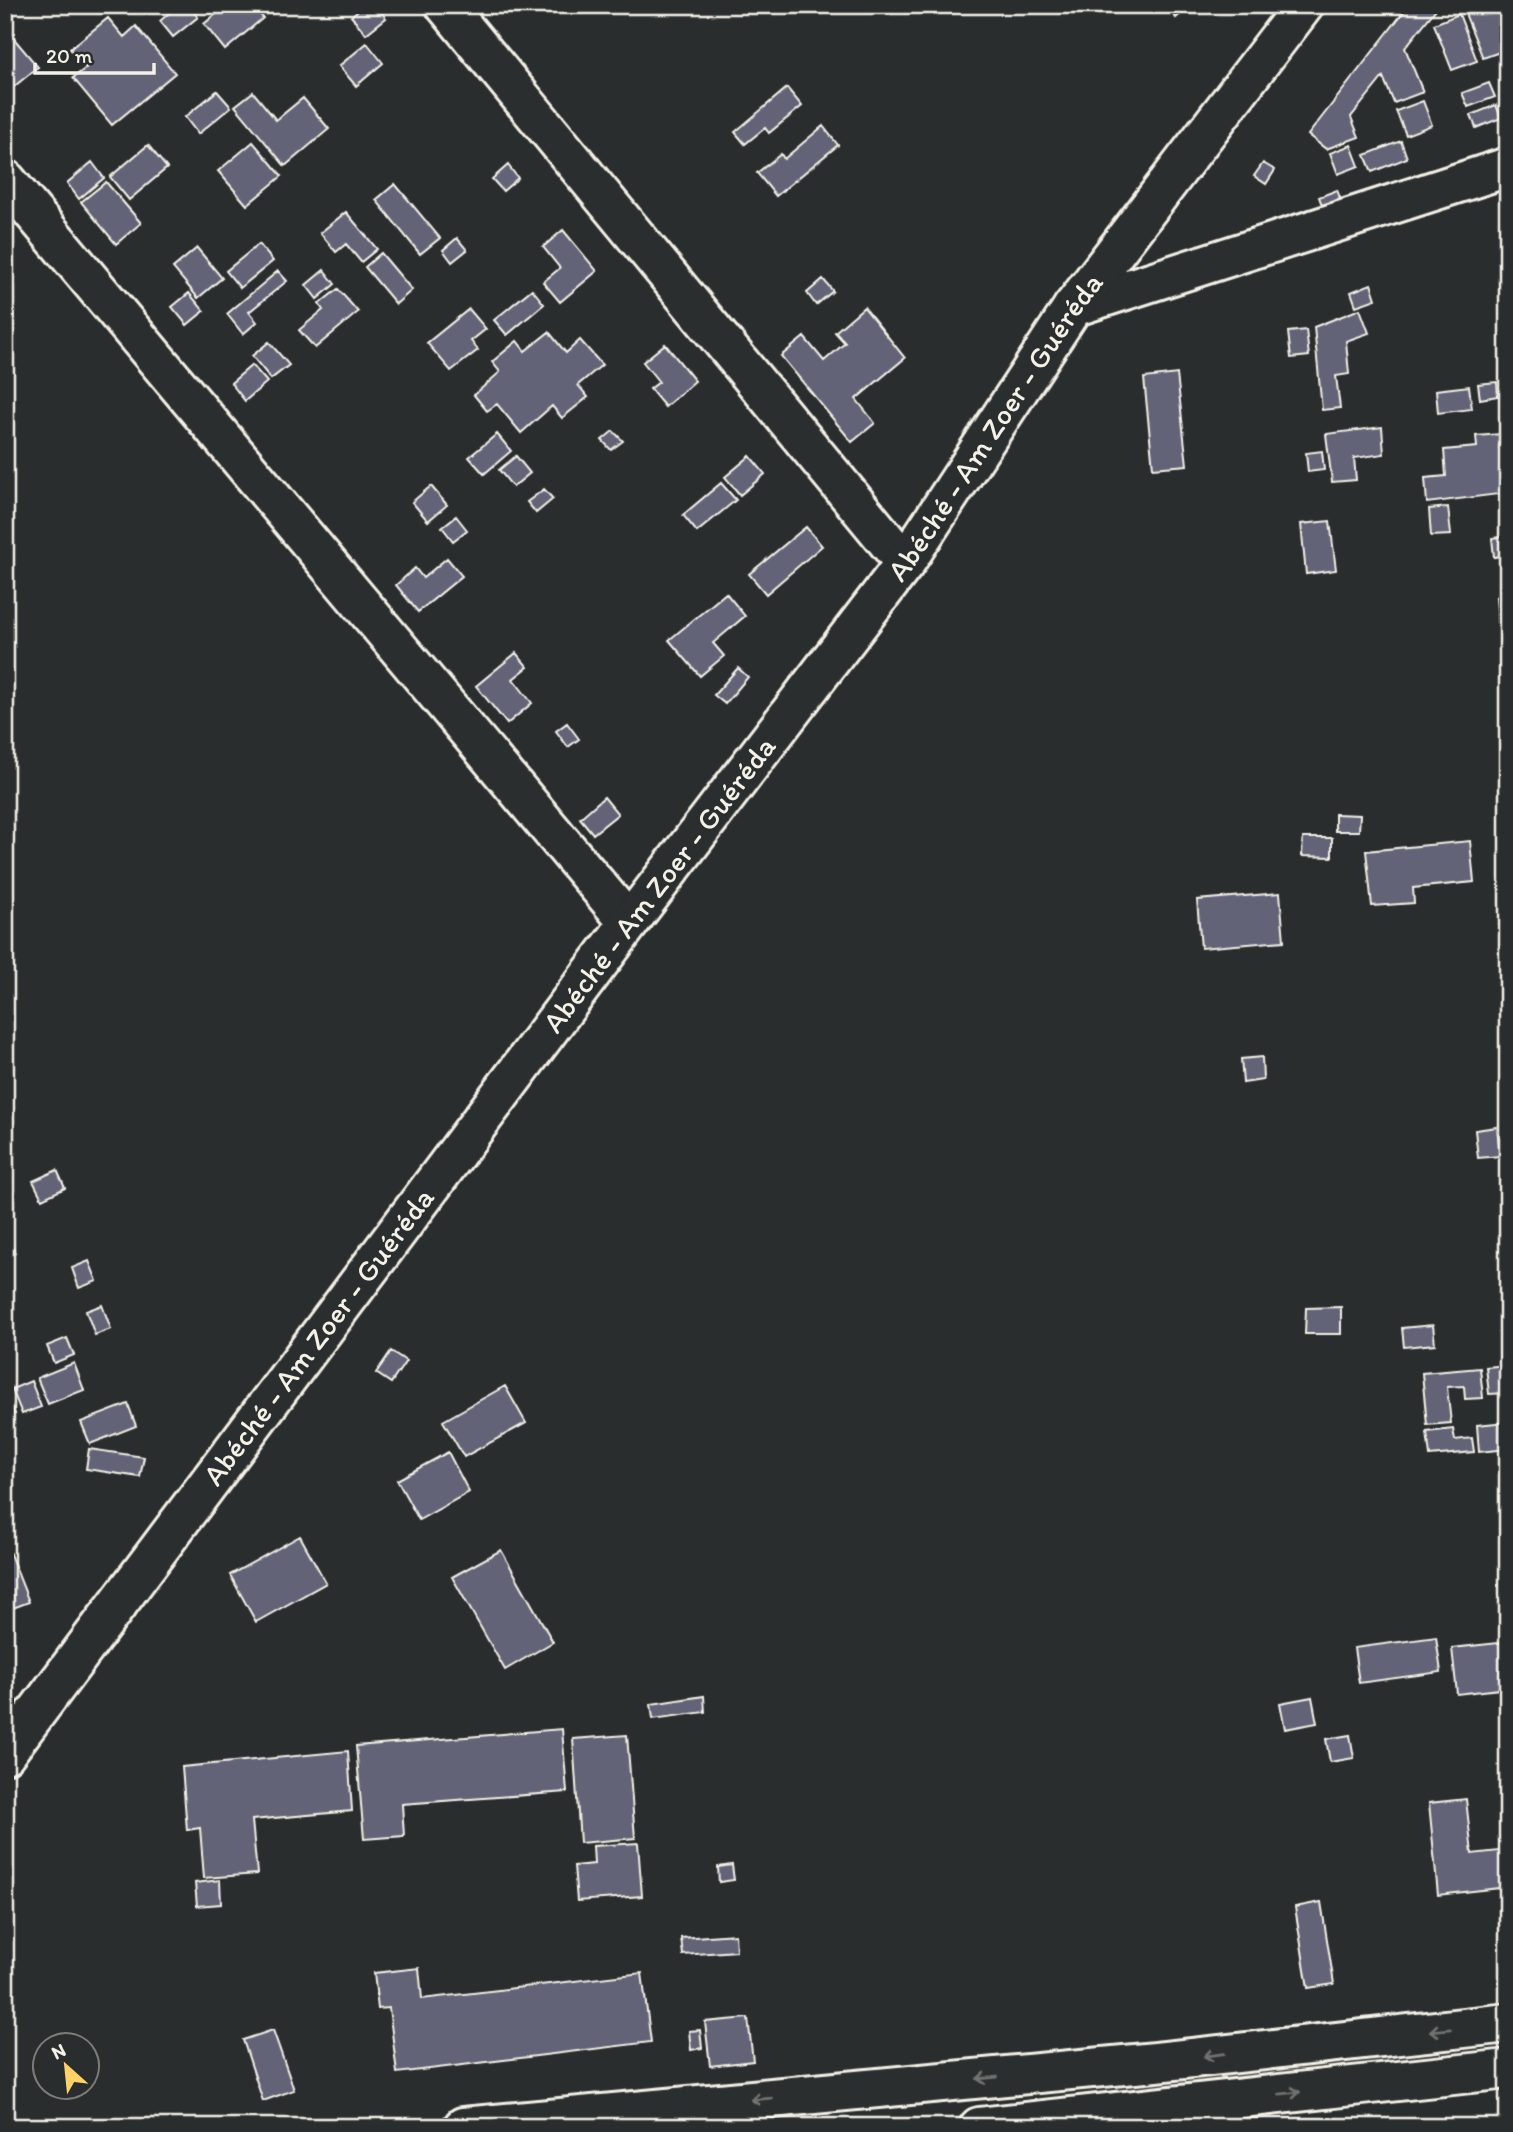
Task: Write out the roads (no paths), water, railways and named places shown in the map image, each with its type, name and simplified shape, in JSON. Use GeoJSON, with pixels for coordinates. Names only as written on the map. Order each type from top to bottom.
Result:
{"type":"FeatureCollection","features":[{"type":"Feature","properties":{"kind":"main road"},"geometry":{"type":"LineString","coordinates":[[445,5],[905,563]]}},
{"type":"Feature","properties":{"kind":"main road","name":"Abéché - Am Zoer - Guéréda"},"geometry":{"type":"LineString","coordinates":[[5,1755],[629,923],[905,563],[1073,307],[1304,5]]}},
{"type":"Feature","properties":{"kind":"main road"},"geometry":{"type":"LineString","coordinates":[[1073,307],[1508,167]]}},
{"type":"Feature","properties":{"kind":"main road"},"geometry":{"type":"LineString","coordinates":[[5,179],[629,923]]}},
{"type":"Feature","properties":{"kind":"main road"},"geometry":{"type":"LineString","coordinates":[[463,2127],[1156,2062],[1508,2023]]}},
{"type":"Feature","properties":{"kind":"main road"},"geometry":{"type":"LineString","coordinates":[[979,2127],[1508,2069]]}}]}
